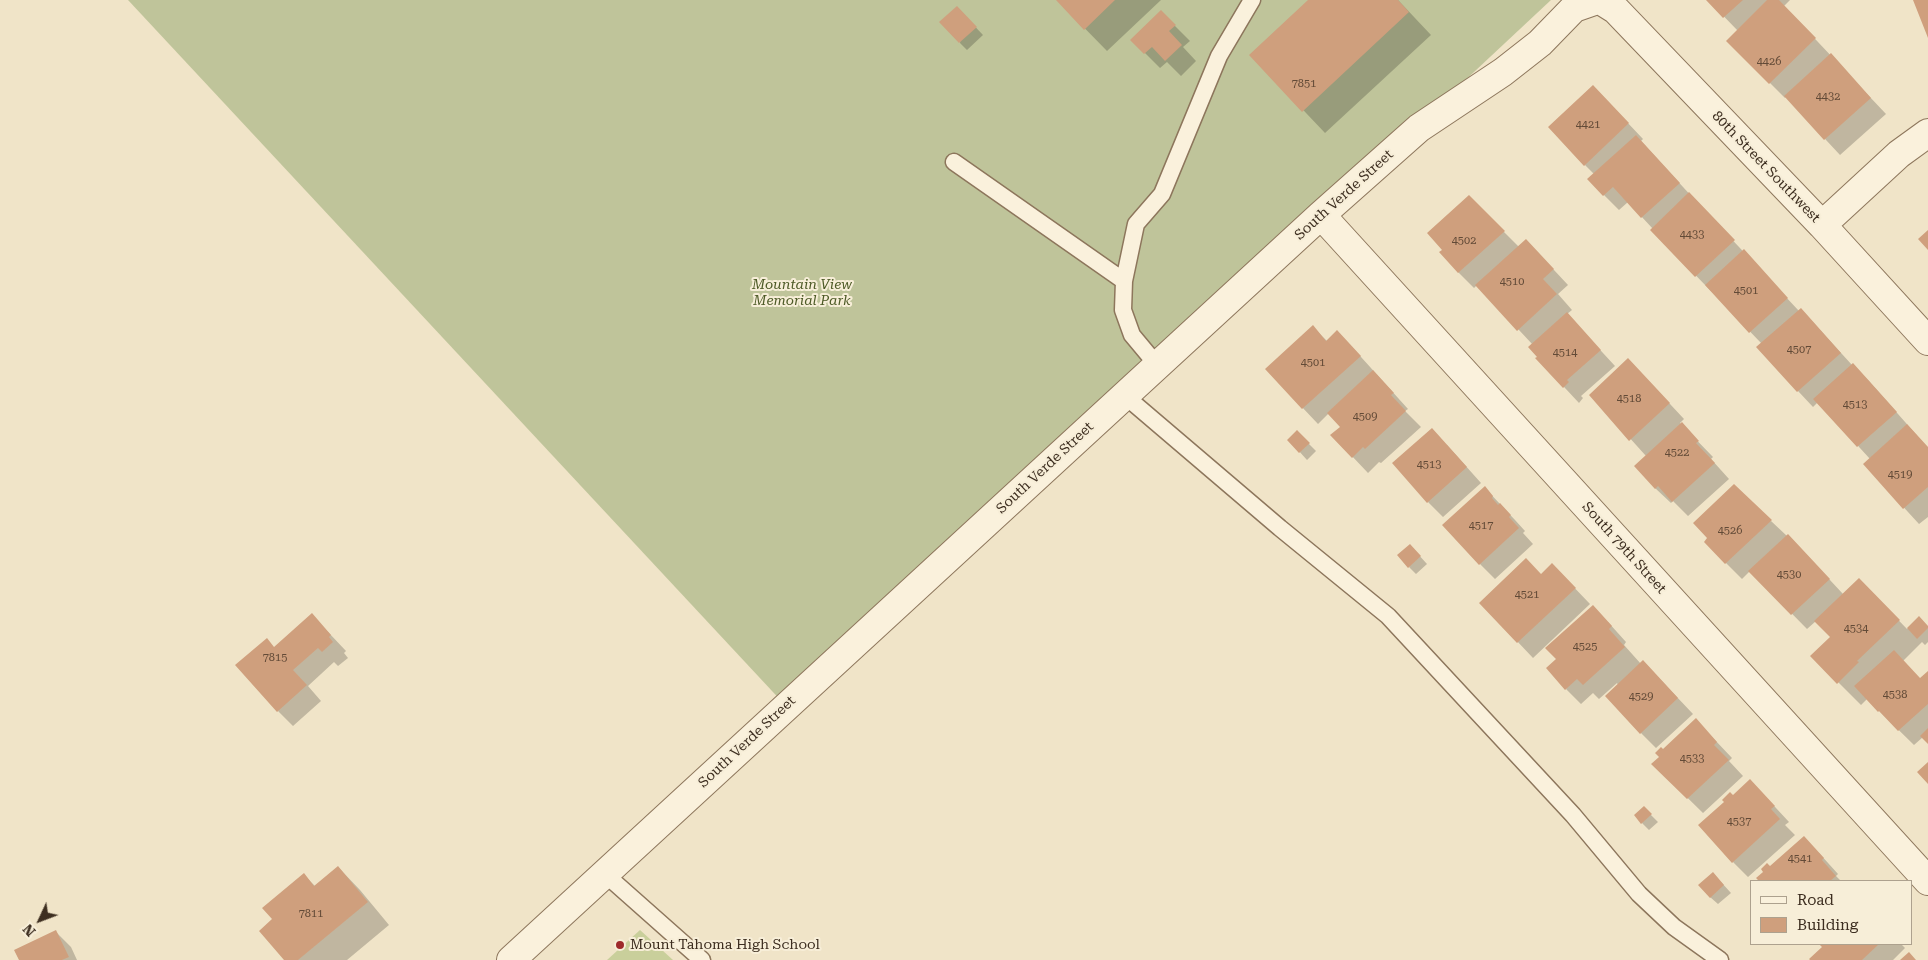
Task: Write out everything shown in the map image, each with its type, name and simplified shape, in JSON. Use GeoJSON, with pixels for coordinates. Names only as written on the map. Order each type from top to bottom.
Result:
{"type":"FeatureCollection","features":[{"type":"Feature","properties":{"kind":"street","name":"South Verde Street"},"geometry":{"type":"LineString","coordinates":[[511,960],[1124,395],[1419,128],[1510,66],[1540,43],[1574,8],[1598,0]]}},
{"type":"Feature","properties":{"kind":"street","name":"80th Street Southwest"},"geometry":{"type":"LineString","coordinates":[[1598,0],[1616,10],[1822,225],[1928,341]]}},
{"type":"Feature","properties":{"kind":"street"},"geometry":{"type":"LineString","coordinates":[[1822,225],[1899,154],[1928,133]]}},
{"type":"Feature","properties":{"kind":"street","name":"South 79th Street"},"geometry":{"type":"LineString","coordinates":[[1321,215],[1928,881]]}},
{"type":"Feature","properties":{"kind":"lane"},"geometry":{"type":"LineString","coordinates":[[1157,365],[1132,335],[1123,310],[1124,281],[1136,224],[1162,194],[1219,56],[1252,0]]}},
{"type":"Feature","properties":{"kind":"lane"},"geometry":{"type":"LineString","coordinates":[[954,162],[1124,281]]}},
{"type":"Feature","properties":{"kind":"lane"},"geometry":{"type":"LineString","coordinates":[[1124,395],[1273,522],[1388,616],[1573,815],[1639,894],[1674,927],[1720,960]]}},
{"type":"Feature","properties":{"kind":"lane"},"geometry":{"type":"LineString","coordinates":[[605,874],[702,960]]}},
{"type":"Feature","properties":{"kind":"green space","name":"Mountain View Memorial Park"},"geometry":{"type":"Polygon","coordinates":[[[128,0],[1551,0],[1321,215],[786,706],[128,0]]]}},
{"type":"Feature","properties":{"kind":"green space"},"geometry":{"type":"Polygon","coordinates":[[[640,930],[673,960],[607,960],[640,930]]]}},
{"type":"Feature","properties":{"kind":"building"},"geometry":{"type":"Polygon","coordinates":[[[1056,0],[1115,0],[1084,30],[1056,0]]]}},
{"type":"Feature","properties":{"kind":"building"},"geometry":{"type":"Polygon","coordinates":[[[1308,0],[1398,0],[1409,12],[1302,112],[1249,55],[1308,0]]]}},
{"type":"Feature","properties":{"kind":"building"},"geometry":{"type":"Polygon","coordinates":[[[1706,0],[1743,0],[1723,18],[1706,0]]]}},
{"type":"Feature","properties":{"kind":"building"},"geometry":{"type":"Polygon","coordinates":[[[1767,0],[1779,0],[1816,38],[1769,84],[1726,41],[1767,0]]]}},
{"type":"Feature","properties":{"kind":"building"},"geometry":{"type":"Polygon","coordinates":[[[1913,0],[1928,0],[1928,38],[1913,0]]]}},
{"type":"Feature","properties":{"kind":"building"},"geometry":{"type":"Polygon","coordinates":[[[957,6],[977,27],[959,43],[939,22],[957,6]]]}},
{"type":"Feature","properties":{"kind":"building"},"geometry":{"type":"Polygon","coordinates":[[[1161,10],[1176,25],[1169,31],[1182,45],[1165,61],[1152,47],[1144,54],[1130,40],[1161,10]]]}},
{"type":"Feature","properties":{"kind":"building"},"geometry":{"type":"Polygon","coordinates":[[[1831,53],[1871,98],[1824,140],[1784,96],[1831,53]]]}},
{"type":"Feature","properties":{"kind":"building"},"geometry":{"type":"Polygon","coordinates":[[[1593,85],[1629,123],[1584,166],[1548,127],[1593,85]]]}},
{"type":"Feature","properties":{"kind":"building"},"geometry":{"type":"Polygon","coordinates":[[[1636,135],[1680,183],[1641,218],[1613,187],[1603,196],[1587,179],[1636,135]]]}},
{"type":"Feature","properties":{"kind":"building"},"geometry":{"type":"Polygon","coordinates":[[[1689,192],[1735,240],[1695,277],[1650,230],[1689,192]]]}},
{"type":"Feature","properties":{"kind":"building"},"geometry":{"type":"Polygon","coordinates":[[[1469,195],[1505,231],[1458,273],[1439,252],[1442,250],[1427,233],[1469,195]]]}},
{"type":"Feature","properties":{"kind":"building"},"geometry":{"type":"Polygon","coordinates":[[[1928,230],[1928,250],[1918,239],[1928,230]]]}},
{"type":"Feature","properties":{"kind":"building"},"geometry":{"type":"Polygon","coordinates":[[[1526,239],[1554,269],[1543,279],[1557,294],[1517,331],[1475,285],[1526,239]]]}},
{"type":"Feature","properties":{"kind":"building"},"geometry":{"type":"Polygon","coordinates":[[[1744,249],[1788,298],[1749,333],[1705,285],[1744,249]]]}},
{"type":"Feature","properties":{"kind":"building"},"geometry":{"type":"Polygon","coordinates":[[[1801,308],[1841,353],[1797,392],[1756,347],[1801,308]]]}},
{"type":"Feature","properties":{"kind":"building"},"geometry":{"type":"Polygon","coordinates":[[[1567,312],[1601,350],[1567,380],[1569,382],[1563,388],[1535,358],[1537,357],[1528,347],[1567,312]]]}},
{"type":"Feature","properties":{"kind":"building"},"geometry":{"type":"Polygon","coordinates":[[[1313,325],[1326,341],[1337,330],[1361,356],[1302,409],[1265,369],[1313,325]]]}},
{"type":"Feature","properties":{"kind":"building"},"geometry":{"type":"Polygon","coordinates":[[[1628,358],[1670,403],[1629,441],[1589,395],[1628,358]]]}},
{"type":"Feature","properties":{"kind":"building"},"geometry":{"type":"Polygon","coordinates":[[[1853,363],[1897,412],[1857,447],[1813,399],[1853,363]]]}},
{"type":"Feature","properties":{"kind":"building"},"geometry":{"type":"Polygon","coordinates":[[[1373,370],[1394,393],[1391,395],[1406,411],[1365,449],[1363,447],[1352,458],[1330,435],[1340,427],[1327,413],[1373,370]]]}},
{"type":"Feature","properties":{"kind":"building"},"geometry":{"type":"Polygon","coordinates":[[[1682,422],[1699,441],[1696,443],[1715,463],[1672,502],[1658,486],[1655,489],[1634,466],[1682,422]]]}},
{"type":"Feature","properties":{"kind":"building"},"geometry":{"type":"Polygon","coordinates":[[[1907,424],[1928,447],[1928,487],[1903,509],[1863,464],[1907,424]]]}},
{"type":"Feature","properties":{"kind":"building"},"geometry":{"type":"Polygon","coordinates":[[[1432,428],[1467,467],[1427,503],[1392,463],[1432,428]]]}},
{"type":"Feature","properties":{"kind":"building"},"geometry":{"type":"Polygon","coordinates":[[[1297,430],[1310,443],[1299,453],[1287,440],[1297,430]]]}},
{"type":"Feature","properties":{"kind":"building"},"geometry":{"type":"Polygon","coordinates":[[[1734,484],[1772,520],[1725,564],[1704,542],[1707,538],[1693,523],[1734,484]]]}},
{"type":"Feature","properties":{"kind":"building"},"geometry":{"type":"Polygon","coordinates":[[[1485,486],[1493,496],[1492,498],[1498,505],[1500,503],[1511,515],[1509,517],[1519,528],[1479,565],[1442,525],[1485,486]]]}},
{"type":"Feature","properties":{"kind":"building"},"geometry":{"type":"Polygon","coordinates":[[[1788,534],[1830,579],[1791,615],[1748,571],[1788,534]]]}},
{"type":"Feature","properties":{"kind":"building"},"geometry":{"type":"Polygon","coordinates":[[[1410,544],[1421,556],[1408,568],[1397,555],[1410,544]]]}},
{"type":"Feature","properties":{"kind":"building"},"geometry":{"type":"Polygon","coordinates":[[[1526,558],[1541,574],[1552,563],[1576,588],[1517,643],[1479,603],[1526,558]]]}},
{"type":"Feature","properties":{"kind":"building"},"geometry":{"type":"Polygon","coordinates":[[[1859,578],[1900,620],[1857,661],[1859,662],[1837,684],[1810,656],[1830,637],[1814,621],[1859,578]]]}},
{"type":"Feature","properties":{"kind":"building"},"geometry":{"type":"Polygon","coordinates":[[[1593,605],[1612,626],[1609,629],[1625,647],[1583,685],[1577,679],[1565,690],[1546,668],[1556,659],[1545,648],[1593,605]]]}},
{"type":"Feature","properties":{"kind":"building"},"geometry":{"type":"Polygon","coordinates":[[[312,613],[331,635],[329,637],[333,642],[322,652],[318,648],[293,670],[307,685],[277,712],[235,665],[267,638],[274,647],[312,613]]]}},
{"type":"Feature","properties":{"kind":"building"},"geometry":{"type":"Polygon","coordinates":[[[1919,616],[1928,628],[1917,639],[1907,628],[1919,616]]]}},
{"type":"Feature","properties":{"kind":"building"},"geometry":{"type":"Polygon","coordinates":[[[1894,650],[1920,678],[1928,671],[1928,704],[1898,731],[1854,686],[1894,650]]]}},
{"type":"Feature","properties":{"kind":"building"},"geometry":{"type":"Polygon","coordinates":[[[1643,660],[1678,698],[1640,734],[1605,696],[1643,660]]]}},
{"type":"Feature","properties":{"kind":"building"},"geometry":{"type":"Polygon","coordinates":[[[1696,718],[1717,742],[1714,745],[1729,760],[1687,799],[1651,764],[1659,757],[1655,753],[1661,747],[1663,749],[1696,718]]]}},
{"type":"Feature","properties":{"kind":"building"},"geometry":{"type":"Polygon","coordinates":[[[1928,728],[1928,744],[1920,736],[1928,728]]]}},
{"type":"Feature","properties":{"kind":"building"},"geometry":{"type":"Polygon","coordinates":[[[1928,762],[1928,784],[1917,772],[1928,762]]]}},
{"type":"Feature","properties":{"kind":"building"},"geometry":{"type":"Polygon","coordinates":[[[1750,779],[1775,806],[1771,809],[1780,819],[1732,863],[1698,825],[1724,802],[1722,800],[1730,792],[1733,795],[1750,779]]]}},
{"type":"Feature","properties":{"kind":"building"},"geometry":{"type":"Polygon","coordinates":[[[1644,806],[1652,814],[1641,824],[1634,815],[1644,806]]]}},
{"type":"Feature","properties":{"kind":"building"},"geometry":{"type":"Polygon","coordinates":[[[1804,836],[1824,858],[1822,860],[1836,876],[1831,880],[1758,880],[1756,878],[1763,872],[1761,869],[1767,863],[1770,866],[1804,836]]]}},
{"type":"Feature","properties":{"kind":"building"},"geometry":{"type":"Polygon","coordinates":[[[338,866],[368,902],[298,960],[284,960],[259,931],[272,919],[262,908],[304,873],[314,886],[338,866]]]}},
{"type":"Feature","properties":{"kind":"building"},"geometry":{"type":"Polygon","coordinates":[[[1713,872],[1724,885],[1710,898],[1698,885],[1713,872]]]}},
{"type":"Feature","properties":{"kind":"building"},"geometry":{"type":"Polygon","coordinates":[[[56,930],[69,957],[62,960],[19,960],[14,950],[56,930]]]}},
{"type":"Feature","properties":{"kind":"building"},"geometry":{"type":"Polygon","coordinates":[[[1820,945],[1878,945],[1862,960],[1809,959],[1822,947],[1820,945]]]}},
{"type":"Feature","properties":{"kind":"building"},"geometry":{"type":"Polygon","coordinates":[[[1909,952],[1916,960],[1900,960],[1909,952]]]}},
{"type":"Feature","properties":{"kind":"place","name":"Mount Tahoma High School"},"geometry":{"type":"Point","coordinates":[620,945]}}]}
